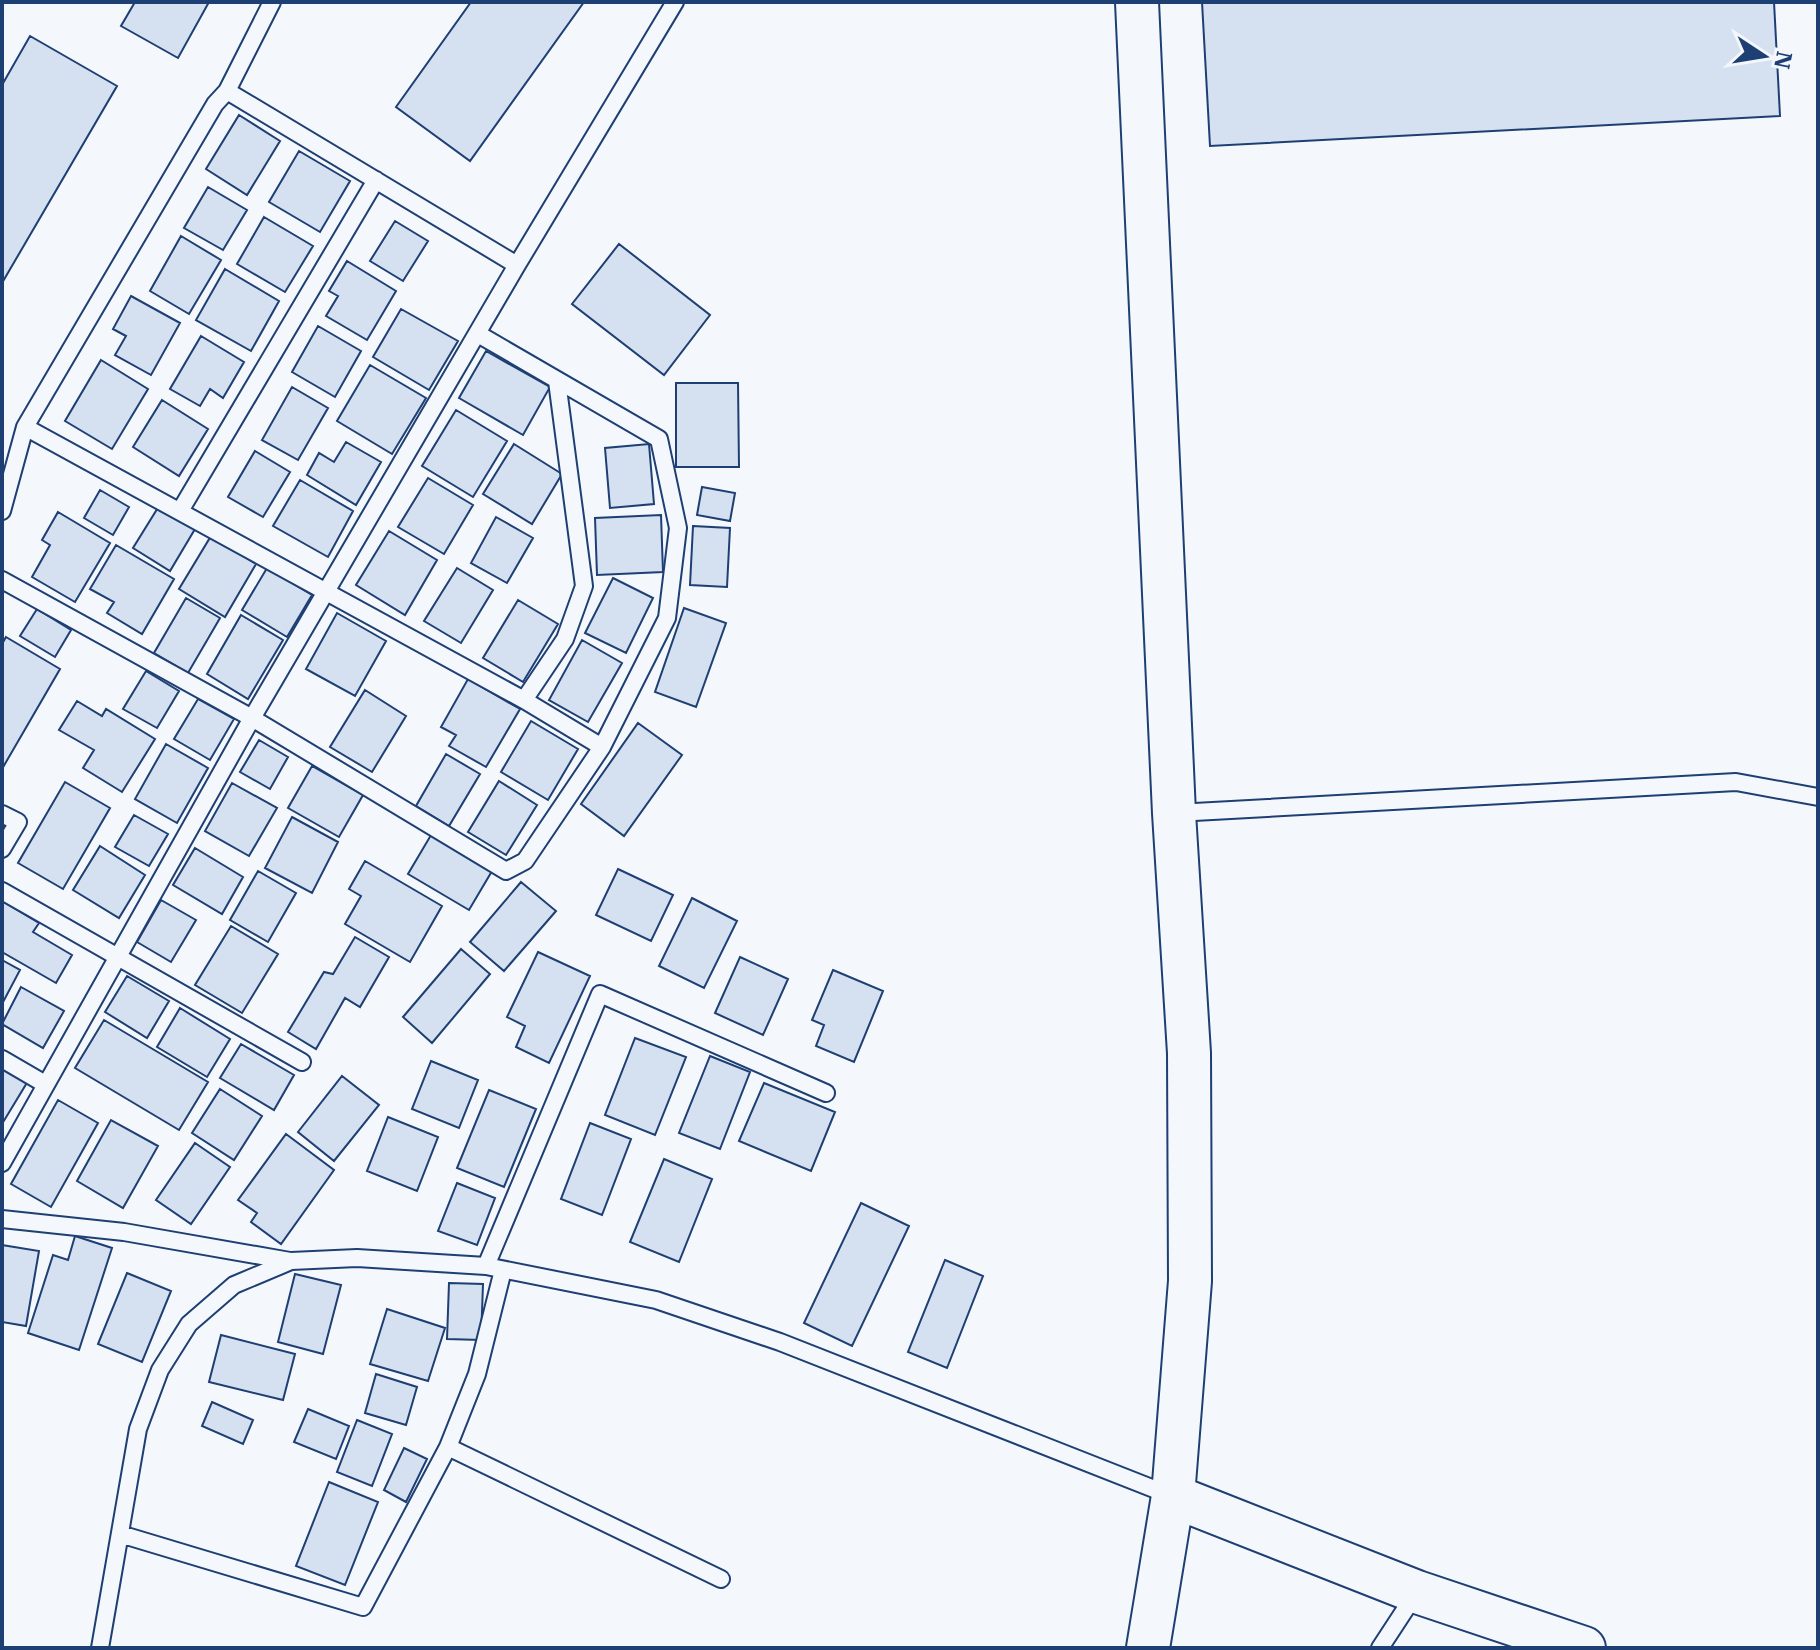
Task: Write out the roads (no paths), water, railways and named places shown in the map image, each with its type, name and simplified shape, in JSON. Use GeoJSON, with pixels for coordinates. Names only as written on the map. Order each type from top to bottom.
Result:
{"type":"FeatureCollection","features":[{"type":"Feature","properties":{"kind":"street"},"geometry":{"type":"LineString","coordinates":[[1137,2],[1174,813],[1189,1053],[1190,1281],[1173,1496],[1148,1648]]}},
{"type":"Feature","properties":{"kind":"street"},"geometry":{"type":"LineString","coordinates":[[1173,1496],[1417,1592],[1584,1648]]}},
{"type":"Feature","properties":{"kind":"lane"},"geometry":{"type":"LineString","coordinates":[[2,511],[25,427],[215,104],[227,91],[272,2]]}},
{"type":"Feature","properties":{"kind":"lane"},"geometry":{"type":"LineString","coordinates":[[2,1163],[252,718],[675,2]]}},
{"type":"Feature","properties":{"kind":"lane"},"geometry":{"type":"LineString","coordinates":[[227,91],[517,265]]}},
{"type":"Feature","properties":{"kind":"lane"},"geometry":{"type":"LineString","coordinates":[[180,511],[376,180]]}},
{"type":"Feature","properties":{"kind":"lane"},"geometry":{"type":"LineString","coordinates":[[2,580],[252,718],[506,871],[525,861],[602,747],[667,618],[678,528],[659,439],[478,334]]}},
{"type":"Feature","properties":{"kind":"lane"},"geometry":{"type":"LineString","coordinates":[[524,700],[565,639],[584,586],[557,381]]}},
{"type":"Feature","properties":{"kind":"lane"},"geometry":{"type":"LineString","coordinates":[[25,427],[524,700],[602,747]]}},
{"type":"Feature","properties":{"kind":"lane"},"geometry":{"type":"LineString","coordinates":[[1174,813],[1736,782],[1818,797]]}},
{"type":"Feature","properties":{"kind":"lane"},"geometry":{"type":"LineString","coordinates":[[2,814],[18,822],[2,849]]}},
{"type":"Feature","properties":{"kind":"lane"},"geometry":{"type":"LineString","coordinates":[[2,891],[302,1062]]}},
{"type":"Feature","properties":{"kind":"lane"},"geometry":{"type":"LineString","coordinates":[[486,1266],[600,994],[826,1093]]}},
{"type":"Feature","properties":{"kind":"lane"},"geometry":{"type":"LineString","coordinates":[[2,1059],[45,1084]]}},
{"type":"Feature","properties":{"kind":"lane"},"geometry":{"type":"LineString","coordinates":[[2,1219],[124,1232],[291,1261],[357,1258],[486,1266],[656,1300],[780,1342],[1173,1496]]}},
{"type":"Feature","properties":{"kind":"lane"},"geometry":{"type":"LineString","coordinates":[[100,1648],[138,1429],[160,1370],[189,1324],[234,1285],[291,1261]]}},
{"type":"Feature","properties":{"kind":"lane"},"geometry":{"type":"LineString","coordinates":[[120,1534],[363,1607],[448,1447],[477,1374],[503,1270]]}},
{"type":"Feature","properties":{"kind":"lane"},"geometry":{"type":"LineString","coordinates":[[448,1447],[721,1579]]}},
{"type":"Feature","properties":{"kind":"lane"},"geometry":{"type":"LineString","coordinates":[[1380,1648],[1417,1592]]}}]}
